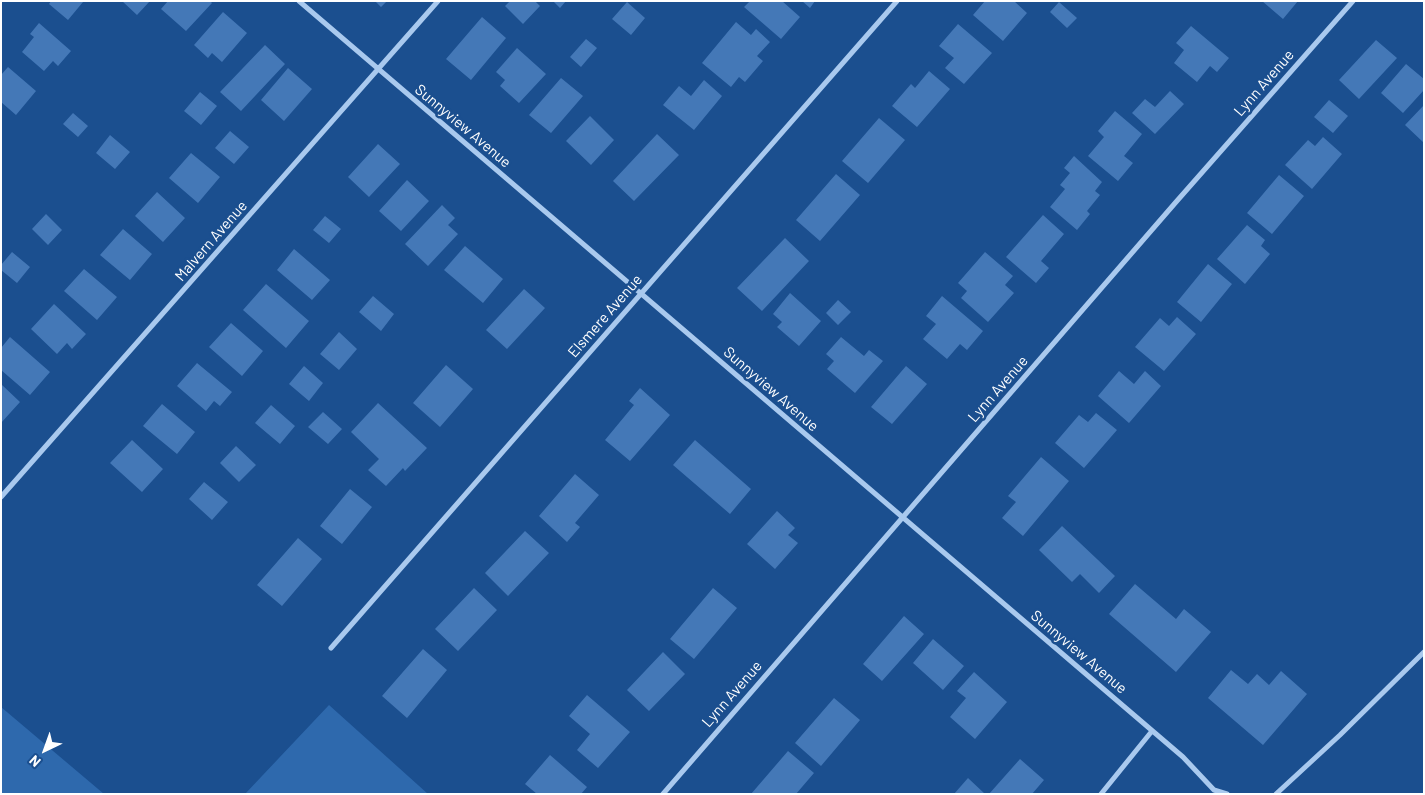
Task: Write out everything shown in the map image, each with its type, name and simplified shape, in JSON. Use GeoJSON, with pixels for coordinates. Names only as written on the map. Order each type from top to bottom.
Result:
{"type":"FeatureCollection","features":[{"type":"Feature","properties":{"kind":"street","name":"Sunnyview Avenue"},"geometry":{"type":"LineString","coordinates":[[299,1],[1183,757],[1214,790],[1227,794]]}},
{"type":"Feature","properties":{"kind":"street","name":"Malvern Avenue"},"geometry":{"type":"LineString","coordinates":[[1,497],[438,1]]}},
{"type":"Feature","properties":{"kind":"street","name":"Elsmere Avenue"},"geometry":{"type":"LineString","coordinates":[[332,648],[897,1]]}},
{"type":"Feature","properties":{"kind":"street","name":"Lynn Avenue"},"geometry":{"type":"LineString","coordinates":[[663,794],[1353,1]]}},
{"type":"Feature","properties":{"kind":"street"},"geometry":{"type":"LineString","coordinates":[[1276,794],[1340,736],[1424,652]]}},
{"type":"Feature","properties":{"kind":"street"},"geometry":{"type":"LineString","coordinates":[[1101,794],[1152,731]]}},
{"type":"Feature","properties":{"kind":"shaded area"},"geometry":{"type":"Polygon","coordinates":[[[329,705],[428,794],[245,794],[329,705]]]}},
{"type":"Feature","properties":{"kind":"shaded area"},"geometry":{"type":"Polygon","coordinates":[[[1,707],[104,794],[1,794],[1,707]]]}},
{"type":"Feature","properties":{"kind":"building"},"geometry":{"type":"Polygon","coordinates":[[[51,1],[83,2],[68,20],[49,4],[51,1]]]}},
{"type":"Feature","properties":{"kind":"building"},"geometry":{"type":"Polygon","coordinates":[[[122,1],[150,1],[137,15],[122,1]]]}},
{"type":"Feature","properties":{"kind":"building"},"geometry":{"type":"Polygon","coordinates":[[[168,1],[210,1],[212,3],[186,31],[161,9],[168,1]]]}},
{"type":"Feature","properties":{"kind":"building"},"geometry":{"type":"Polygon","coordinates":[[[375,1],[387,1],[381,7],[375,1]]]}},
{"type":"Feature","properties":{"kind":"building"},"geometry":{"type":"Polygon","coordinates":[[[510,1],[535,1],[540,6],[523,24],[505,6],[510,1]]]}},
{"type":"Feature","properties":{"kind":"building"},"geometry":{"type":"Polygon","coordinates":[[[553,1],[566,1],[560,8],[553,1]]]}},
{"type":"Feature","properties":{"kind":"building"},"geometry":{"type":"Polygon","coordinates":[[[750,1],[782,1],[800,17],[781,39],[744,7],[750,1]]]}},
{"type":"Feature","properties":{"kind":"building"},"geometry":{"type":"Polygon","coordinates":[[[802,1],[815,1],[810,8],[802,1]]]}},
{"type":"Feature","properties":{"kind":"building"},"geometry":{"type":"Polygon","coordinates":[[[985,1],[1014,1],[1027,13],[1003,41],[973,15],[985,1]]]}},
{"type":"Feature","properties":{"kind":"building"},"geometry":{"type":"Polygon","coordinates":[[[1262,1],[1298,1],[1283,19],[1262,1]]]}},
{"type":"Feature","properties":{"kind":"building"},"geometry":{"type":"Polygon","coordinates":[[[627,2],[645,18],[631,35],[612,19],[627,2]]]}},
{"type":"Feature","properties":{"kind":"building"},"geometry":{"type":"Polygon","coordinates":[[[1059,2],[1077,18],[1067,28],[1050,12],[1059,2]]]}},
{"type":"Feature","properties":{"kind":"building"},"geometry":{"type":"Polygon","coordinates":[[[223,12],[247,33],[222,62],[212,53],[208,58],[194,45],[223,12]]]}},
{"type":"Feature","properties":{"kind":"building"},"geometry":{"type":"Polygon","coordinates":[[[482,17],[506,38],[471,80],[446,59],[482,17]]]}},
{"type":"Feature","properties":{"kind":"building"},"geometry":{"type":"Polygon","coordinates":[[[736,22],[751,35],[756,29],[770,42],[757,56],[763,61],[745,82],[739,77],[731,87],[702,63],[736,22]]]}},
{"type":"Feature","properties":{"kind":"building"},"geometry":{"type":"Polygon","coordinates":[[[39,23],[71,51],[58,66],[53,61],[44,71],[22,52],[34,37],[30,34],[39,23]]]}},
{"type":"Feature","properties":{"kind":"building"},"geometry":{"type":"Polygon","coordinates":[[[958,24],[992,53],[964,84],[945,68],[954,58],[939,46],[958,24]]]}},
{"type":"Feature","properties":{"kind":"building"},"geometry":{"type":"Polygon","coordinates":[[[1191,26],[1229,58],[1217,72],[1210,66],[1197,82],[1174,63],[1184,50],[1176,43],[1191,26]]]}},
{"type":"Feature","properties":{"kind":"building"},"geometry":{"type":"Polygon","coordinates":[[[586,39],[597,48],[581,67],[570,57],[586,39]]]}},
{"type":"Feature","properties":{"kind":"building"},"geometry":{"type":"Polygon","coordinates":[[[1376,40],[1397,58],[1359,99],[1339,80],[1376,40]]]}},
{"type":"Feature","properties":{"kind":"building"},"geometry":{"type":"Polygon","coordinates":[[[265,45],[285,64],[241,111],[220,92],[265,45]]]}},
{"type":"Feature","properties":{"kind":"building"},"geometry":{"type":"Polygon","coordinates":[[[517,48],[546,74],[519,103],[500,86],[505,80],[496,72],[517,48]]]}},
{"type":"Feature","properties":{"kind":"building"},"geometry":{"type":"Polygon","coordinates":[[[1406,64],[1424,79],[1424,90],[1403,113],[1381,93],[1406,64]]]}},
{"type":"Feature","properties":{"kind":"building"},"geometry":{"type":"Polygon","coordinates":[[[8,67],[36,91],[16,115],[1,102],[1,75],[8,67]]]}},
{"type":"Feature","properties":{"kind":"building"},"geometry":{"type":"Polygon","coordinates":[[[288,68],[312,89],[284,121],[261,100],[288,68]]]}},
{"type":"Feature","properties":{"kind":"building"},"geometry":{"type":"Polygon","coordinates":[[[929,71],[950,89],[917,127],[892,106],[911,84],[915,88],[929,71]]]}},
{"type":"Feature","properties":{"kind":"building"},"geometry":{"type":"Polygon","coordinates":[[[561,78],[583,96],[551,133],[529,115],[561,78]]]}},
{"type":"Feature","properties":{"kind":"building"},"geometry":{"type":"Polygon","coordinates":[[[704,80],[722,96],[694,130],[663,105],[679,86],[691,96],[704,80]]]}},
{"type":"Feature","properties":{"kind":"building"},"geometry":{"type":"Polygon","coordinates":[[[1170,91],[1184,104],[1155,134],[1132,113],[1145,99],[1155,107],[1170,91]]]}},
{"type":"Feature","properties":{"kind":"building"},"geometry":{"type":"Polygon","coordinates":[[[200,92],[217,106],[201,125],[184,111],[200,92]]]}},
{"type":"Feature","properties":{"kind":"building"},"geometry":{"type":"Polygon","coordinates":[[[1329,100],[1348,116],[1333,133],[1314,117],[1329,100]]]}},
{"type":"Feature","properties":{"kind":"building"},"geometry":{"type":"Polygon","coordinates":[[[1424,105],[1424,143],[1405,125],[1424,105]]]}},
{"type":"Feature","properties":{"kind":"building"},"geometry":{"type":"Polygon","coordinates":[[[1115,111],[1142,134],[1124,156],[1133,163],[1118,181],[1088,156],[1104,137],[1098,131],[1115,111]]]}},
{"type":"Feature","properties":{"kind":"building"},"geometry":{"type":"Polygon","coordinates":[[[73,113],[88,126],[78,137],[63,124],[73,113]]]}},
{"type":"Feature","properties":{"kind":"building"},"geometry":{"type":"Polygon","coordinates":[[[590,116],[614,140],[591,165],[566,141],[590,116]]]}},
{"type":"Feature","properties":{"kind":"building"},"geometry":{"type":"Polygon","coordinates":[[[879,118],[905,140],[868,183],[842,161],[879,118]]]}},
{"type":"Feature","properties":{"kind":"building"},"geometry":{"type":"Polygon","coordinates":[[[230,131],[249,147],[234,164],[215,148],[230,131]]]}},
{"type":"Feature","properties":{"kind":"building"},"geometry":{"type":"Polygon","coordinates":[[[657,134],[679,155],[634,201],[613,181],[657,134]]]}},
{"type":"Feature","properties":{"kind":"building"},"geometry":{"type":"Polygon","coordinates":[[[110,135],[130,152],[115,169],[96,153],[110,135]]]}},
{"type":"Feature","properties":{"kind":"building"},"geometry":{"type":"Polygon","coordinates":[[[1323,137],[1342,154],[1312,189],[1285,165],[1308,140],[1315,146],[1323,137]]]}},
{"type":"Feature","properties":{"kind":"building"},"geometry":{"type":"Polygon","coordinates":[[[378,144],[400,164],[369,197],[348,177],[378,144]]]}},
{"type":"Feature","properties":{"kind":"building"},"geometry":{"type":"Polygon","coordinates":[[[191,153],[220,177],[198,203],[169,178],[191,153]]]}},
{"type":"Feature","properties":{"kind":"building"},"geometry":{"type":"Polygon","coordinates":[[[1074,156],[1102,182],[1095,191],[1100,195],[1087,211],[1090,214],[1077,230],[1050,207],[1065,189],[1060,185],[1070,173],[1064,168],[1074,156]]]}},
{"type":"Feature","properties":{"kind":"building"},"geometry":{"type":"Polygon","coordinates":[[[836,174],[860,195],[820,241],[796,220],[836,174]]]}},
{"type":"Feature","properties":{"kind":"building"},"geometry":{"type":"Polygon","coordinates":[[[1279,175],[1304,196],[1272,234],[1247,213],[1279,175]]]}},
{"type":"Feature","properties":{"kind":"building"},"geometry":{"type":"Polygon","coordinates":[[[407,180],[429,201],[401,231],[379,211],[407,180]]]}},
{"type":"Feature","properties":{"kind":"building"},"geometry":{"type":"Polygon","coordinates":[[[157,192],[185,218],[163,242],[135,216],[157,192]]]}},
{"type":"Feature","properties":{"kind":"building"},"geometry":{"type":"Polygon","coordinates":[[[442,205],[455,218],[448,225],[458,234],[428,266],[405,244],[442,205]]]}},
{"type":"Feature","properties":{"kind":"building"},"geometry":{"type":"Polygon","coordinates":[[[46,214],[62,230],[48,245],[32,229],[46,214]]]}},
{"type":"Feature","properties":{"kind":"building"},"geometry":{"type":"Polygon","coordinates":[[[1043,215],[1064,234],[1041,261],[1049,268],[1036,283],[1006,257],[1043,215]]]}},
{"type":"Feature","properties":{"kind":"building"},"geometry":{"type":"Polygon","coordinates":[[[325,216],[341,229],[329,243],[313,230],[325,216]]]}},
{"type":"Feature","properties":{"kind":"building"},"geometry":{"type":"Polygon","coordinates":[[[1247,225],[1265,240],[1261,246],[1270,254],[1245,284],[1217,259],[1247,225]]]}},
{"type":"Feature","properties":{"kind":"building"},"geometry":{"type":"Polygon","coordinates":[[[123,229],[152,254],[130,280],[100,255],[123,229]]]}},
{"type":"Feature","properties":{"kind":"building"},"geometry":{"type":"Polygon","coordinates":[[[785,238],[809,261],[762,311],[737,288],[785,238]]]}},
{"type":"Feature","properties":{"kind":"building"},"geometry":{"type":"Polygon","coordinates":[[[465,246],[503,279],[483,303],[444,270],[465,246]]]}},
{"type":"Feature","properties":{"kind":"building"},"geometry":{"type":"Polygon","coordinates":[[[294,249],[330,280],[312,300],[277,270],[294,249]]]}},
{"type":"Feature","properties":{"kind":"building"},"geometry":{"type":"Polygon","coordinates":[[[12,252],[30,267],[17,283],[1,270],[1,265],[12,252]]]}},
{"type":"Feature","properties":{"kind":"building"},"geometry":{"type":"Polygon","coordinates":[[[985,252],[1013,276],[1005,285],[1014,293],[988,322],[961,298],[967,291],[958,283],[985,252]]]}},
{"type":"Feature","properties":{"kind":"building"},"geometry":{"type":"Polygon","coordinates":[[[1208,264],[1232,284],[1201,322],[1177,302],[1208,264]]]}},
{"type":"Feature","properties":{"kind":"building"},"geometry":{"type":"Polygon","coordinates":[[[84,269],[117,297],[97,320],[64,291],[84,269]]]}},
{"type":"Feature","properties":{"kind":"building"},"geometry":{"type":"Polygon","coordinates":[[[266,284],[309,321],[286,348],[243,310],[266,284]]]}},
{"type":"Feature","properties":{"kind":"building"},"geometry":{"type":"Polygon","coordinates":[[[524,289],[545,308],[507,349],[486,330],[524,289]]]}},
{"type":"Feature","properties":{"kind":"building"},"geometry":{"type":"Polygon","coordinates":[[[790,293],[821,321],[799,346],[777,327],[782,322],[773,314],[790,293]]]}},
{"type":"Feature","properties":{"kind":"building"},"geometry":{"type":"Polygon","coordinates":[[[373,296],[394,314],[381,331],[359,312],[373,296]]]}},
{"type":"Feature","properties":{"kind":"building"},"geometry":{"type":"Polygon","coordinates":[[[942,296],[983,331],[967,350],[960,344],[947,359],[923,339],[936,324],[926,316],[942,296]]]}},
{"type":"Feature","properties":{"kind":"building"},"geometry":{"type":"Polygon","coordinates":[[[838,300],[851,312],[838,325],[826,313],[838,300]]]}},
{"type":"Feature","properties":{"kind":"building"},"geometry":{"type":"Polygon","coordinates":[[[54,304],[86,334],[72,349],[67,343],[57,354],[31,329],[54,304]]]}},
{"type":"Feature","properties":{"kind":"building"},"geometry":{"type":"Polygon","coordinates":[[[1177,317],[1196,334],[1164,371],[1135,347],[1160,318],[1169,326],[1177,317]]]}},
{"type":"Feature","properties":{"kind":"building"},"geometry":{"type":"Polygon","coordinates":[[[231,323],[263,351],[242,376],[209,347],[231,323]]]}},
{"type":"Feature","properties":{"kind":"building"},"geometry":{"type":"Polygon","coordinates":[[[339,332],[357,349],[339,370],[320,354],[339,332]]]}},
{"type":"Feature","properties":{"kind":"building"},"geometry":{"type":"Polygon","coordinates":[[[10,337],[50,372],[30,395],[1,370],[1,348],[10,337]]]}},
{"type":"Feature","properties":{"kind":"building"},"geometry":{"type":"Polygon","coordinates":[[[841,337],[864,356],[869,350],[883,361],[855,393],[827,369],[834,361],[826,354],[841,337]]]}},
{"type":"Feature","properties":{"kind":"building"},"geometry":{"type":"Polygon","coordinates":[[[197,363],[232,392],[220,406],[214,401],[206,411],[177,386],[197,363]]]}},
{"type":"Feature","properties":{"kind":"building"},"geometry":{"type":"Polygon","coordinates":[[[446,365],[473,389],[440,427],[413,403],[446,365]]]}},
{"type":"Feature","properties":{"kind":"building"},"geometry":{"type":"Polygon","coordinates":[[[304,366],[323,383],[309,401],[289,384],[304,366]]]}},
{"type":"Feature","properties":{"kind":"building"},"geometry":{"type":"Polygon","coordinates":[[[906,366],[927,384],[892,424],[871,407],[906,366]]]}},
{"type":"Feature","properties":{"kind":"building"},"geometry":{"type":"Polygon","coordinates":[[[1119,371],[1134,384],[1145,371],[1161,386],[1129,423],[1098,396],[1119,371]]]}},
{"type":"Feature","properties":{"kind":"building"},"geometry":{"type":"Polygon","coordinates":[[[1,384],[20,402],[1,423],[1,384]]]}},
{"type":"Feature","properties":{"kind":"building"},"geometry":{"type":"Polygon","coordinates":[[[640,388],[670,415],[630,461],[605,440],[634,405],[629,401],[640,388]]]}},
{"type":"Feature","properties":{"kind":"building"},"geometry":{"type":"Polygon","coordinates":[[[378,403],[427,448],[405,471],[403,468],[386,486],[368,470],[379,459],[351,432],[378,403]]]}},
{"type":"Feature","properties":{"kind":"building"},"geometry":{"type":"Polygon","coordinates":[[[162,404],[195,432],[177,454],[143,426],[162,404]]]}},
{"type":"Feature","properties":{"kind":"building"},"geometry":{"type":"Polygon","coordinates":[[[271,405],[295,426],[280,444],[255,423],[271,405]]]}},
{"type":"Feature","properties":{"kind":"building"},"geometry":{"type":"Polygon","coordinates":[[[323,412],[342,429],[328,444],[308,427],[323,412]]]}},
{"type":"Feature","properties":{"kind":"building"},"geometry":{"type":"Polygon","coordinates":[[[1096,413],[1117,430],[1084,468],[1055,443],[1079,415],[1088,422],[1096,413]]]}},
{"type":"Feature","properties":{"kind":"building"},"geometry":{"type":"Polygon","coordinates":[[[132,440],[163,469],[142,492],[110,463],[132,440]]]}},
{"type":"Feature","properties":{"kind":"building"},"geometry":{"type":"Polygon","coordinates":[[[695,440],[751,489],[730,514],[673,465],[695,440]]]}},
{"type":"Feature","properties":{"kind":"building"},"geometry":{"type":"Polygon","coordinates":[[[236,446],[256,465],[239,482],[220,463],[236,446]]]}},
{"type":"Feature","properties":{"kind":"building"},"geometry":{"type":"Polygon","coordinates":[[[1041,457],[1069,481],[1023,536],[1002,518],[1016,502],[1008,496],[1041,457]]]}},
{"type":"Feature","properties":{"kind":"building"},"geometry":{"type":"Polygon","coordinates":[[[575,474],[599,495],[575,523],[580,527],[567,542],[539,516],[575,474]]]}},
{"type":"Feature","properties":{"kind":"building"},"geometry":{"type":"Polygon","coordinates":[[[204,482],[228,502],[212,520],[189,499],[204,482]]]}},
{"type":"Feature","properties":{"kind":"building"},"geometry":{"type":"Polygon","coordinates":[[[350,489],[372,507],[342,544],[320,526],[350,489]]]}},
{"type":"Feature","properties":{"kind":"building"},"geometry":{"type":"Polygon","coordinates":[[[777,511],[795,528],[788,535],[798,543],[775,569],[747,544],[777,511]]]}},
{"type":"Feature","properties":{"kind":"building"},"geometry":{"type":"Polygon","coordinates":[[[1062,526],[1115,576],[1099,593],[1080,574],[1072,582],[1039,550],[1062,526]]]}},
{"type":"Feature","properties":{"kind":"building"},"geometry":{"type":"Polygon","coordinates":[[[525,531],[549,553],[508,596],[485,573],[525,531]]]}},
{"type":"Feature","properties":{"kind":"building"},"geometry":{"type":"Polygon","coordinates":[[[298,538],[322,559],[282,606],[257,585],[298,538]]]}},
{"type":"Feature","properties":{"kind":"building"},"geometry":{"type":"Polygon","coordinates":[[[1135,584],[1176,619],[1184,609],[1211,632],[1176,672],[1109,614],[1135,584]]]}},
{"type":"Feature","properties":{"kind":"building"},"geometry":{"type":"Polygon","coordinates":[[[474,588],[497,610],[458,651],[435,629],[474,588]]]}},
{"type":"Feature","properties":{"kind":"building"},"geometry":{"type":"Polygon","coordinates":[[[713,588],[737,608],[694,659],[670,639],[713,588]]]}},
{"type":"Feature","properties":{"kind":"building"},"geometry":{"type":"Polygon","coordinates":[[[904,616],[924,634],[882,681],[863,664],[904,616]]]}},
{"type":"Feature","properties":{"kind":"building"},"geometry":{"type":"Polygon","coordinates":[[[933,639],[964,666],[943,690],[913,663],[933,639]]]}},
{"type":"Feature","properties":{"kind":"building"},"geometry":{"type":"Polygon","coordinates":[[[423,649],[447,670],[407,718],[382,696],[423,649]]]}},
{"type":"Feature","properties":{"kind":"building"},"geometry":{"type":"Polygon","coordinates":[[[663,652],[685,674],[649,711],[627,690],[663,652]]]}},
{"type":"Feature","properties":{"kind":"building"},"geometry":{"type":"Polygon","coordinates":[[[1231,670],[1248,684],[1257,674],[1269,685],[1281,671],[1307,694],[1263,745],[1208,698],[1231,670]]]}},
{"type":"Feature","properties":{"kind":"building"},"geometry":{"type":"Polygon","coordinates":[[[974,672],[1007,702],[975,739],[950,717],[966,698],[957,691],[974,672]]]}},
{"type":"Feature","properties":{"kind":"building"},"geometry":{"type":"Polygon","coordinates":[[[587,695],[630,732],[598,768],[577,750],[590,734],[569,716],[587,695]]]}},
{"type":"Feature","properties":{"kind":"building"},"geometry":{"type":"Polygon","coordinates":[[[834,698],[860,720],[821,766],[795,743],[834,698]]]}},
{"type":"Feature","properties":{"kind":"building"},"geometry":{"type":"Polygon","coordinates":[[[788,751],[814,773],[796,794],[751,794],[788,751]]]}},
{"type":"Feature","properties":{"kind":"building"},"geometry":{"type":"Polygon","coordinates":[[[550,755],[587,787],[581,794],[537,794],[525,784],[550,755]]]}},
{"type":"Feature","properties":{"kind":"building"},"geometry":{"type":"Polygon","coordinates":[[[1020,759],[1044,780],[1032,794],[989,794],[1020,759]]]}},
{"type":"Feature","properties":{"kind":"building"},"geometry":{"type":"Polygon","coordinates":[[[968,778],[985,794],[954,794],[968,778]]]}}]}
